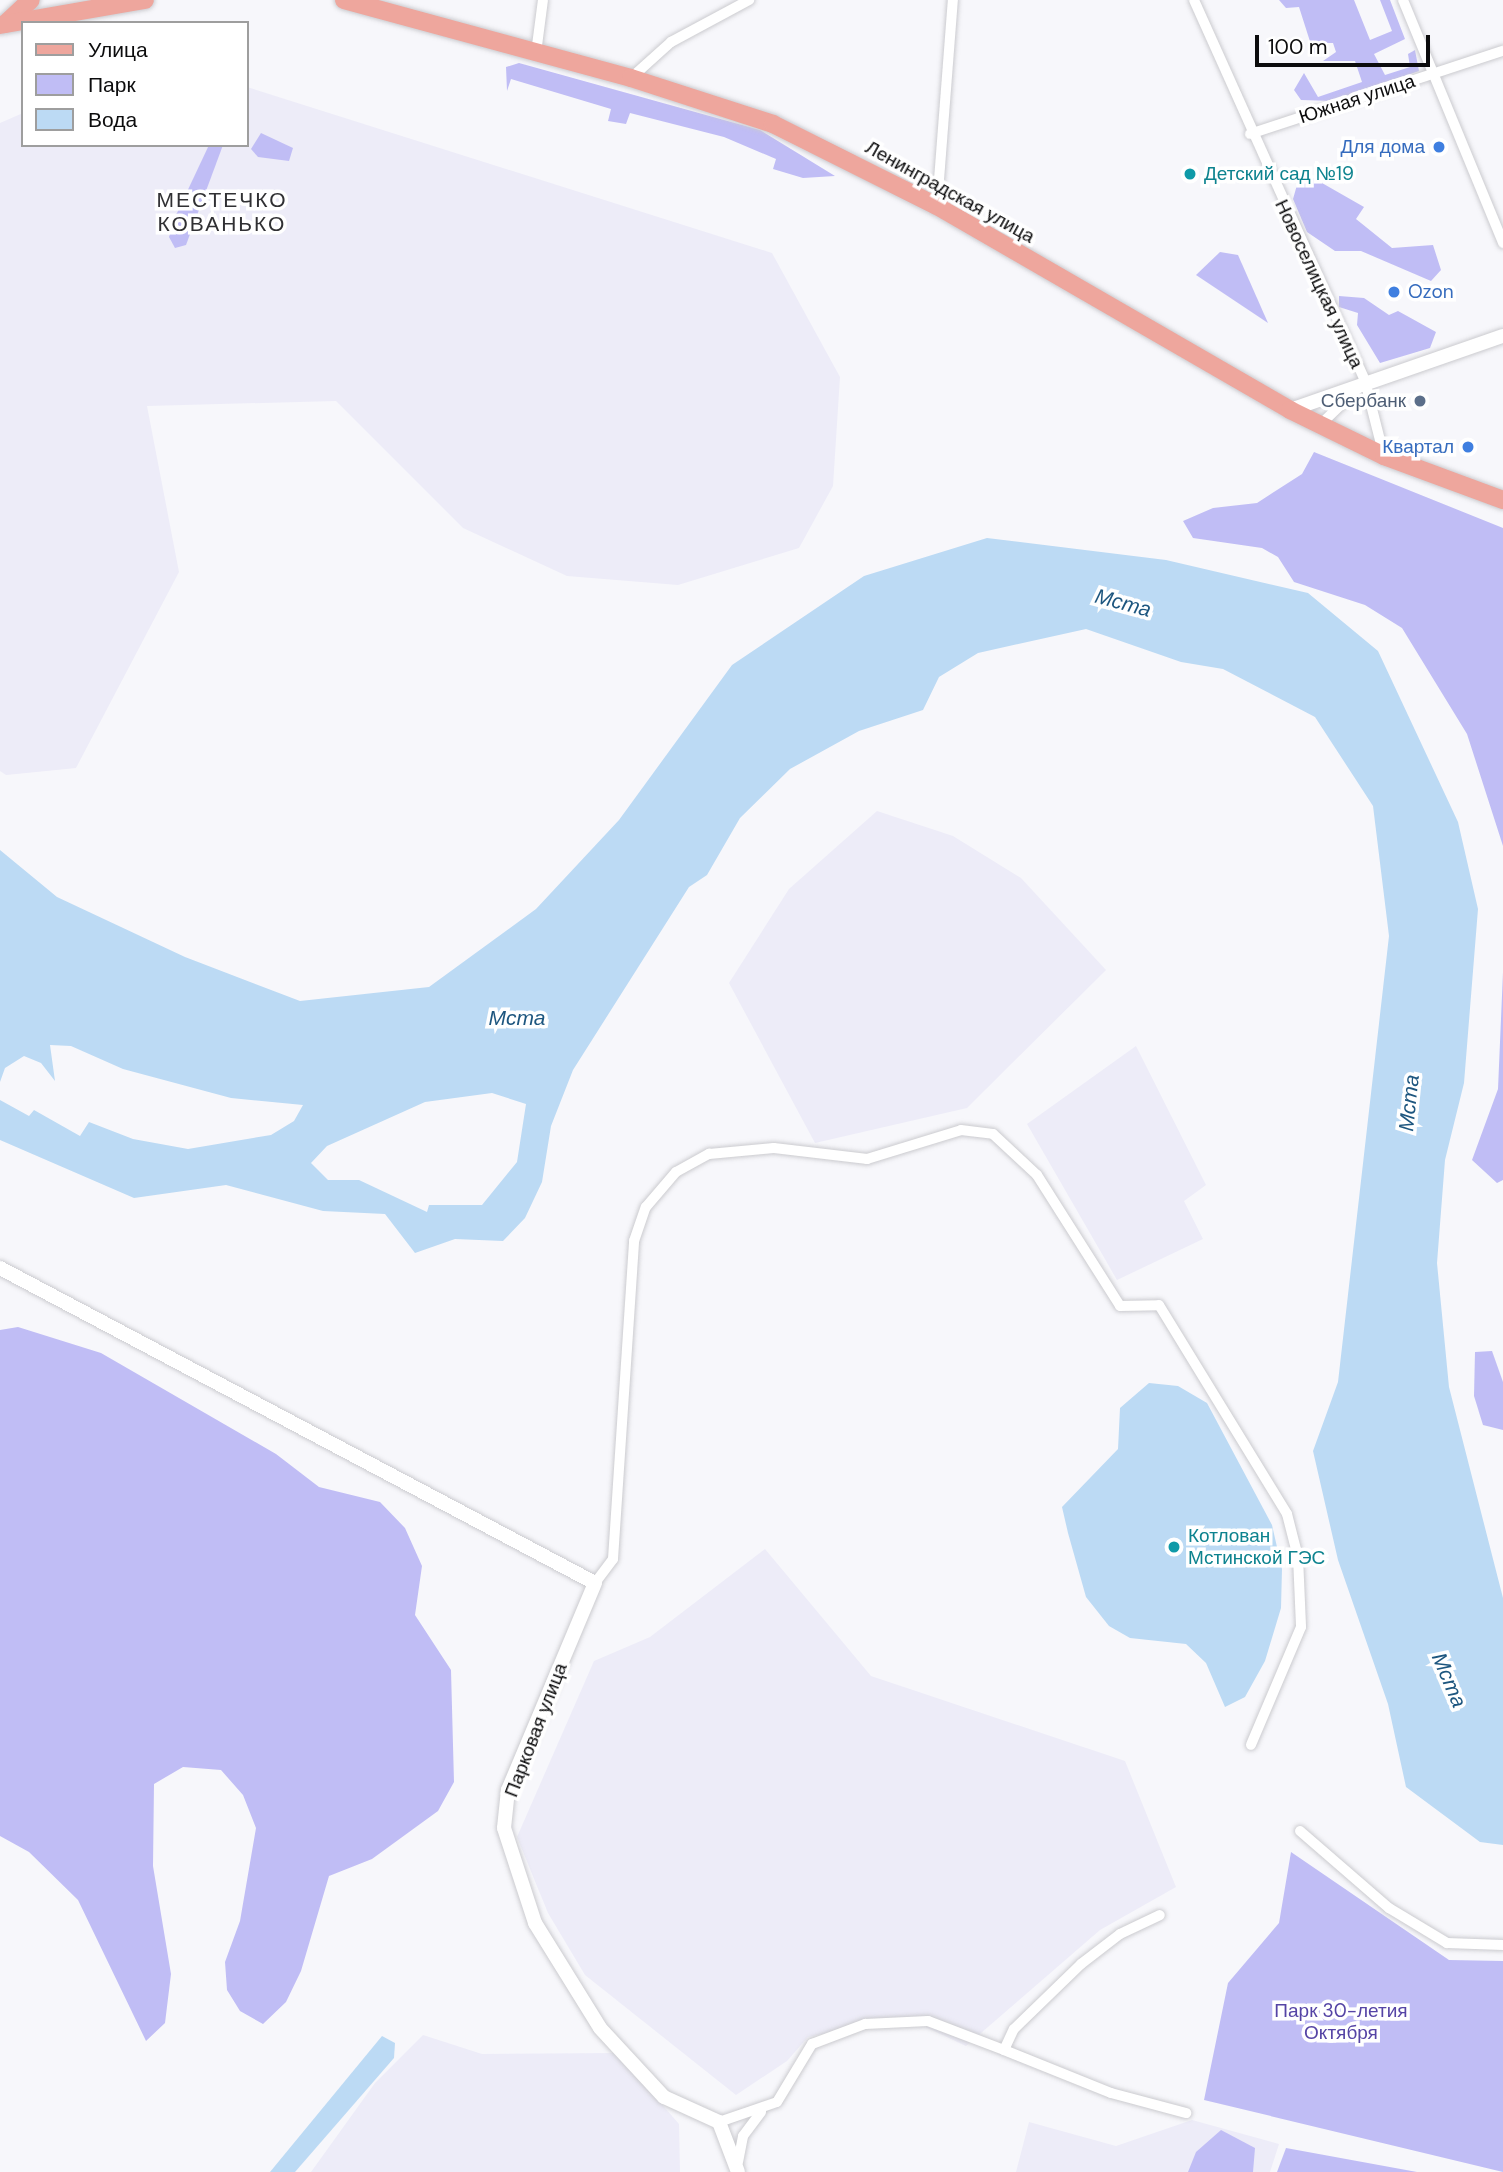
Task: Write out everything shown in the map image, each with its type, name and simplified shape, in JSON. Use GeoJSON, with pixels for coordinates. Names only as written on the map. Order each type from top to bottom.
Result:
{"type":"FeatureCollection","features":[{"type":"Feature","properties":{"kind":"main road"},"geometry":{"type":"LineString","coordinates":[[2,24],[31,0]]}},
{"type":"Feature","properties":{"kind":"main road"},"geometry":{"type":"LineString","coordinates":[[2,24],[145,0]]}},
{"type":"Feature","properties":{"kind":"main road","name":"Ленинградская улица"},"geometry":{"type":"LineString","coordinates":[[344,0],[631,78],[773,124],[937,205],[1290,410],[1384,456],[1503,500]]}},
{"type":"Feature","properties":{"kind":"street"},"geometry":{"type":"LineString","coordinates":[[536,53],[543,0]]}},
{"type":"Feature","properties":{"kind":"street"},"geometry":{"type":"LineString","coordinates":[[631,78],[671,42],[750,0]]}},
{"type":"Feature","properties":{"kind":"street"},"geometry":{"type":"LineString","coordinates":[[937,205],[953,0]]}},
{"type":"Feature","properties":{"kind":"street","name":"Новоселицкая улица"},"geometry":{"type":"LineString","coordinates":[[1194,0],[1250,134],[1365,381],[1384,456]]}},
{"type":"Feature","properties":{"kind":"street"},"geometry":{"type":"LineString","coordinates":[[1403,0],[1503,243]]}},
{"type":"Feature","properties":{"kind":"street","name":"Южная улица"},"geometry":{"type":"LineString","coordinates":[[1250,134],[1503,51]]}},
{"type":"Feature","properties":{"kind":"street"},"geometry":{"type":"LineString","coordinates":[[1290,410],[1365,381],[1503,336]]}},
{"type":"Feature","properties":{"kind":"street"},"geometry":{"type":"LineString","coordinates":[[1320,425],[1365,381]]}},
{"type":"Feature","properties":{"kind":"street"},"geometry":{"type":"LineString","coordinates":[[0,1268],[595,1583],[613,1559],[634,1241],[646,1206],[676,1172],[709,1154],[774,1148],[867,1159],[961,1130],[993,1134],[1044,1183],[1120,1306],[1159,1305],[1287,1514],[1298,1558],[1301,1628],[1251,1745]]}},
{"type":"Feature","properties":{"kind":"street","name":"Парковая улица"},"geometry":{"type":"LineString","coordinates":[[595,1583],[508,1790],[504,1828],[534,1923],[600,2028],[664,2097],[719,2122]]}},
{"type":"Feature","properties":{"kind":"street"},"geometry":{"type":"LineString","coordinates":[[1300,1831],[1389,1908],[1447,1943],[1503,1945]]}},
{"type":"Feature","properties":{"kind":"street"},"geometry":{"type":"LineString","coordinates":[[1004,2050],[1014,2029],[1081,1964],[1120,1934],[1160,1915]]}},
{"type":"Feature","properties":{"kind":"street"},"geometry":{"type":"LineString","coordinates":[[738,2167],[719,2122],[778,2102],[812,2044],[865,2024],[928,2021],[1111,2093],[1186,2113]]}},
{"type":"Feature","properties":{"kind":"street"},"geometry":{"type":"LineString","coordinates":[[738,2167],[743,2136],[765,2108]]}},
{"type":"Feature","properties":{"kind":"shaded area"},"geometry":{"type":"Polygon","coordinates":[[[248,87],[772,253],[840,377],[833,486],[799,548],[678,585],[567,576],[463,528],[336,401],[147,406],[179,572],[76,768],[6,775],[0,771],[0,123],[21,114],[21,147],[248,147],[248,87]]]}},
{"type":"Feature","properties":{"kind":"shaded area"},"geometry":{"type":"Polygon","coordinates":[[[877,811],[953,836],[1021,878],[1106,970],[967,1108],[815,1143],[729,983],[789,889],[877,811]]]}},
{"type":"Feature","properties":{"kind":"shaded area"},"geometry":{"type":"Polygon","coordinates":[[[1136,1046],[1206,1185],[1184,1201],[1203,1239],[1117,1280],[1027,1124],[1136,1046]]]}},
{"type":"Feature","properties":{"kind":"shaded area"},"geometry":{"type":"Polygon","coordinates":[[[765,1549],[871,1676],[1125,1761],[1176,1887],[1100,1930],[966,2046],[904,2017],[808,2037],[787,2061],[736,2095],[585,1975],[548,1913],[517,1837],[594,1661],[650,1637],[765,1549]]]}},
{"type":"Feature","properties":{"kind":"shaded area"},"geometry":{"type":"Polygon","coordinates":[[[423,2035],[482,2054],[617,2053],[679,2124],[680,2172],[311,2172],[375,2083],[423,2035]]]}},
{"type":"Feature","properties":{"kind":"shaded area"},"geometry":{"type":"Polygon","coordinates":[[[1192,2120],[1279,2144],[1270,2172],[1016,2172],[1029,2122],[1116,2146],[1192,2120]]]}},
{"type":"Feature","properties":{"kind":"green space"},"geometry":{"type":"Polygon","coordinates":[[[1279,0],[1354,0],[1370,40],[1392,31],[1380,0],[1390,0],[1405,39],[1374,54],[1385,75],[1410,67],[1408,54],[1415,50],[1419,71],[1333,101],[1301,100],[1294,90],[1304,73],[1318,97],[1362,82],[1355,61],[1323,61],[1336,52],[1333,43],[1321,43],[1314,54],[1299,7],[1286,8],[1279,0]]]}},
{"type":"Feature","properties":{"kind":"green space"},"geometry":{"type":"Polygon","coordinates":[[[519,63],[760,130],[835,176],[803,178],[773,169],[776,159],[724,137],[630,113],[626,124],[608,121],[611,109],[511,79],[507,91],[506,67],[519,63]]]}},
{"type":"Feature","properties":{"kind":"green space"},"geometry":{"type":"Polygon","coordinates":[[[261,133],[293,148],[289,161],[258,157],[251,149],[261,133]]]}},
{"type":"Feature","properties":{"kind":"green space"},"geometry":{"type":"Polygon","coordinates":[[[208,147],[222,147],[186,245],[175,248],[169,237],[177,213],[208,147]]]}},
{"type":"Feature","properties":{"kind":"green space"},"geometry":{"type":"Polygon","coordinates":[[[1301,171],[1364,207],[1356,219],[1392,248],[1433,245],[1441,270],[1431,281],[1361,251],[1335,251],[1307,232],[1293,199],[1301,171]]]}},
{"type":"Feature","properties":{"kind":"green space"},"geometry":{"type":"Polygon","coordinates":[[[1220,252],[1238,255],[1268,323],[1196,275],[1220,252]]]}},
{"type":"Feature","properties":{"kind":"green space"},"geometry":{"type":"Polygon","coordinates":[[[1339,296],[1364,298],[1389,315],[1398,311],[1436,332],[1430,348],[1380,363],[1357,325],[1358,313],[1339,307],[1339,296]]]}},
{"type":"Feature","properties":{"kind":"green space"},"geometry":{"type":"Polygon","coordinates":[[[1314,452],[1503,528],[1503,846],[1467,734],[1402,628],[1365,605],[1294,582],[1278,557],[1262,548],[1193,538],[1183,521],[1213,508],[1257,503],[1302,474],[1314,452]]]}},
{"type":"Feature","properties":{"kind":"green space"},"geometry":{"type":"Polygon","coordinates":[[[1503,972],[1503,1180],[1497,1183],[1472,1160],[1498,1089],[1503,972]]]}},
{"type":"Feature","properties":{"kind":"green space"},"geometry":{"type":"Polygon","coordinates":[[[18,1327],[101,1353],[276,1454],[319,1487],[380,1502],[405,1528],[422,1566],[415,1615],[451,1670],[454,1782],[438,1811],[372,1859],[329,1876],[301,1971],[286,2002],[263,2024],[240,2011],[227,1990],[225,1962],[240,1921],[256,1828],[243,1795],[221,1770],[183,1767],[154,1784],[153,1866],[171,1974],[165,2023],[146,2041],[78,1900],[29,1852],[0,1836],[0,1330],[18,1327]]]}},
{"type":"Feature","properties":{"kind":"green space"},"geometry":{"type":"Polygon","coordinates":[[[1492,1351],[1503,1382],[1503,1430],[1483,1425],[1474,1396],[1475,1352],[1492,1351]]]}},
{"type":"Feature","properties":{"kind":"green space","name":"Парк 30-летия Октября"},"geometry":{"type":"Polygon","coordinates":[[[1291,1852],[1449,1960],[1503,1961],[1503,2172],[1204,2100],[1228,1983],[1279,1923],[1291,1852]]]}},
{"type":"Feature","properties":{"kind":"green space"},"geometry":{"type":"Polygon","coordinates":[[[1221,2130],[1255,2148],[1253,2172],[1188,2172],[1196,2152],[1221,2130]]]}},
{"type":"Feature","properties":{"kind":"green space"},"geometry":{"type":"Polygon","coordinates":[[[1286,2148],[1417,2172],[1277,2172],[1286,2148]]]}},
{"type":"Feature","properties":{"kind":"water","name":"Мста"},"geometry":{"type":"Polygon","coordinates":[[[987,538],[1166,560],[1308,593],[1378,651],[1458,822],[1478,909],[1464,1083],[1445,1160],[1437,1263],[1449,1387],[1503,1598],[1503,1845],[1480,1842],[1406,1787],[1388,1704],[1338,1560],[1313,1451],[1338,1382],[1389,936],[1373,806],[1315,717],[1223,669],[1181,662],[1086,629],[978,653],[939,677],[923,710],[859,731],[790,769],[740,818],[707,875],[689,887],[573,1070],[551,1126],[542,1182],[525,1218],[503,1241],[455,1239],[415,1253],[385,1214],[323,1211],[226,1185],[134,1198],[0,1140],[0,1100],[29,1116],[34,1110],[80,1136],[89,1122],[133,1139],[188,1149],[271,1135],[294,1121],[303,1105],[231,1098],[123,1069],[71,1046],[50,1045],[55,1081],[41,1063],[24,1056],[5,1068],[0,1082],[0,850],[57,897],[185,957],[300,1001],[429,987],[536,909],[619,820],[732,665],[864,576],[987,538]],[[492,1093],[425,1102],[327,1146],[311,1163],[328,1180],[359,1180],[427,1212],[429,1205],[482,1205],[517,1162],[526,1104],[492,1093]]]}},
{"type":"Feature","properties":{"kind":"water","name":"Котлован Мстинской ГЭС"},"geometry":{"type":"Polygon","coordinates":[[[1149,1383],[1178,1386],[1207,1403],[1272,1525],[1282,1569],[1281,1608],[1265,1661],[1245,1697],[1225,1707],[1206,1663],[1186,1644],[1130,1638],[1109,1626],[1086,1597],[1068,1533],[1062,1507],[1118,1449],[1120,1408],[1149,1383]]]}},
{"type":"Feature","properties":{"kind":"water"},"geometry":{"type":"Polygon","coordinates":[[[382,2036],[395,2043],[394,2058],[295,2172],[270,2172],[382,2036]]]}},
{"type":"Feature","properties":{"kind":"place","name":"Для дома"},"geometry":{"type":"Point","coordinates":[1439,147]}},
{"type":"Feature","properties":{"kind":"place","name":"Детский сад №19"},"geometry":{"type":"Point","coordinates":[1190,174]}},
{"type":"Feature","properties":{"kind":"place","name":"Ozon"},"geometry":{"type":"Point","coordinates":[1394,292]}},
{"type":"Feature","properties":{"kind":"place","name":"Сбербанк"},"geometry":{"type":"Point","coordinates":[1420,401]}},
{"type":"Feature","properties":{"kind":"place","name":"Квартал"},"geometry":{"type":"Point","coordinates":[1468,447]}},
{"type":"Feature","properties":{"kind":"place","name":"Котлован Мстинской ГЭС"},"geometry":{"type":"Point","coordinates":[1174,1547]}},
{"type":"Feature","properties":{"kind":"district","name":"МЕСТЕЧКО КОВАНЬКО"},"geometry":{"type":"Point","coordinates":[222,212]}}]}
